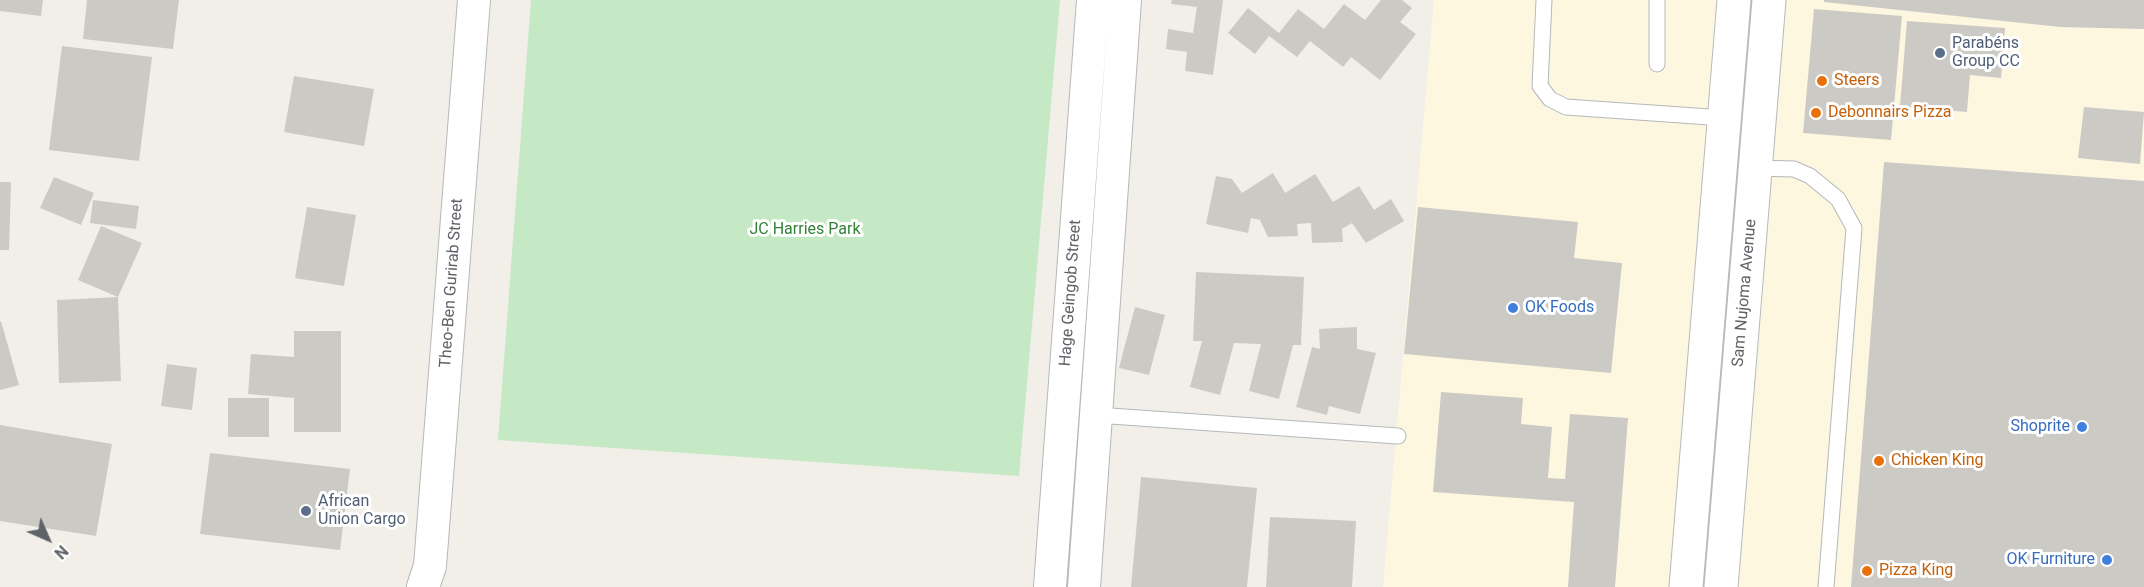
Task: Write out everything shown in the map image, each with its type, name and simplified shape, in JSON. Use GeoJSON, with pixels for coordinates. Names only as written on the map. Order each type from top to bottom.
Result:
{"type":"FeatureCollection","features":[{"type":"Feature","properties":{"kind":"main road"},"geometry":{"type":"LineString","coordinates":[[1686,587],[1734,0]]}},
{"type":"Feature","properties":{"kind":"main road","name":"Sam Nujoma Avenue"},"geometry":{"type":"LineString","coordinates":[[1721,587],[1768,0]]}},
{"type":"Feature","properties":{"kind":"street","name":"Theo-Ben Gurirab Street"},"geometry":{"type":"LineString","coordinates":[[430,580],[474,0]]}},
{"type":"Feature","properties":{"kind":"street","name":"Hage Geingob Street"},"geometry":{"type":"LineString","coordinates":[[1050,587],[1093,0]]}},
{"type":"Feature","properties":{"kind":"street","name":"Hage Geingob Street"},"geometry":{"type":"LineString","coordinates":[[1084,587],[1125,0]]}},
{"type":"Feature","properties":{"kind":"lane"},"geometry":{"type":"LineString","coordinates":[[1544,0],[1540,86],[1550,99],[1566,106],[1724,118]]}},
{"type":"Feature","properties":{"kind":"lane"},"geometry":{"type":"LineString","coordinates":[[1657,0],[1657,64]]}},
{"type":"Feature","properties":{"kind":"lane"},"geometry":{"type":"LineString","coordinates":[[1755,168],[1794,169],[1810,176],[1838,199],[1854,228],[1826,587]]}},
{"type":"Feature","properties":{"kind":"lane"},"geometry":{"type":"LineString","coordinates":[[1096,415],[1398,436]]}},
{"type":"Feature","properties":{"kind":"shaded area"},"geometry":{"type":"Polygon","coordinates":[[[1434,0],[1718,0],[1673,587],[1383,587],[1434,0]]]}},
{"type":"Feature","properties":{"kind":"shaded area"},"geometry":{"type":"Polygon","coordinates":[[[1784,0],[2144,0],[2144,587],[1736,587],[1784,0]]]}},
{"type":"Feature","properties":{"kind":"green space","name":"JC Harries Park"},"geometry":{"type":"Polygon","coordinates":[[[531,0],[1060,0],[1019,476],[498,440],[531,0]]]}},
{"type":"Feature","properties":{"kind":"building"},"geometry":{"type":"Polygon","coordinates":[[[0,0],[43,0],[41,16],[0,11],[0,0]]]}},
{"type":"Feature","properties":{"kind":"building"},"geometry":{"type":"Polygon","coordinates":[[[87,0],[179,0],[173,49],[83,39],[87,0]]]}},
{"type":"Feature","properties":{"kind":"building"},"geometry":{"type":"Polygon","coordinates":[[[1172,0],[1223,0],[1213,75],[1185,71],[1187,52],[1166,49],[1168,29],[1193,33],[1197,7],[1171,4],[1172,0]]]}},
{"type":"Feature","properties":{"kind":"building"},"geometry":{"type":"Polygon","coordinates":[[[1381,0],[1402,0],[1412,8],[1400,22],[1416,34],[1380,80],[1351,57],[1343,67],[1310,41],[1297,57],[1269,36],[1255,54],[1228,33],[1248,8],[1279,33],[1298,9],[1324,29],[1344,4],[1365,20],[1381,0]]]}},
{"type":"Feature","properties":{"kind":"building"},"geometry":{"type":"Polygon","coordinates":[[[1824,0],[2144,0],[2144,29],[2060,27],[1824,2],[1824,0]]]}},
{"type":"Feature","properties":{"kind":"building"},"geometry":{"type":"Polygon","coordinates":[[[1814,9],[1902,16],[1891,140],[1803,133],[1814,9]]]}},
{"type":"Feature","properties":{"kind":"building"},"geometry":{"type":"Polygon","coordinates":[[[1907,21],[2005,28],[2001,78],[1970,75],[1967,112],[1900,106],[1907,21]]]}},
{"type":"Feature","properties":{"kind":"building"},"geometry":{"type":"Polygon","coordinates":[[[62,46],[152,57],[139,161],[49,150],[62,46]]]}},
{"type":"Feature","properties":{"kind":"building"},"geometry":{"type":"Polygon","coordinates":[[[294,76],[374,89],[364,146],[284,132],[294,76]]]}},
{"type":"Feature","properties":{"kind":"building"},"geometry":{"type":"Polygon","coordinates":[[[2084,107],[2144,112],[2140,164],[2078,158],[2084,107]]]}},
{"type":"Feature","properties":{"kind":"building"},"geometry":{"type":"Polygon","coordinates":[[[1884,162],[2144,181],[2144,587],[1851,587],[1884,162]]]}},
{"type":"Feature","properties":{"kind":"building"},"geometry":{"type":"Polygon","coordinates":[[[1273,173],[1285,193],[1315,174],[1333,202],[1359,186],[1374,210],[1391,199],[1404,221],[1366,243],[1352,223],[1342,229],[1343,242],[1312,243],[1311,223],[1297,224],[1298,236],[1268,237],[1260,220],[1251,218],[1248,233],[1206,224],[1216,176],[1232,179],[1242,193],[1273,173]]]}},
{"type":"Feature","properties":{"kind":"building"},"geometry":{"type":"Polygon","coordinates":[[[54,177],[94,193],[81,225],[40,208],[54,177]]]}},
{"type":"Feature","properties":{"kind":"building"},"geometry":{"type":"Polygon","coordinates":[[[0,182],[11,182],[9,250],[0,250],[0,182]]]}},
{"type":"Feature","properties":{"kind":"building"},"geometry":{"type":"Polygon","coordinates":[[[93,200],[139,206],[136,229],[90,223],[93,200]]]}},
{"type":"Feature","properties":{"kind":"building"},"geometry":{"type":"Polygon","coordinates":[[[307,207],[356,215],[344,286],[295,278],[307,207]]]}},
{"type":"Feature","properties":{"kind":"building","name":"OK Foods"},"geometry":{"type":"Polygon","coordinates":[[[1418,207],[1578,222],[1574,258],[1622,263],[1611,373],[1404,354],[1418,207]]]}},
{"type":"Feature","properties":{"kind":"building"},"geometry":{"type":"Polygon","coordinates":[[[101,226],[142,243],[118,297],[78,280],[101,226]]]}},
{"type":"Feature","properties":{"kind":"building"},"geometry":{"type":"Polygon","coordinates":[[[1196,272],[1304,277],[1301,345],[1293,345],[1279,399],[1249,391],[1261,344],[1234,343],[1220,395],[1190,387],[1202,341],[1193,341],[1196,272]]]}},
{"type":"Feature","properties":{"kind":"building"},"geometry":{"type":"Polygon","coordinates":[[[118,297],[121,381],[59,383],[57,300],[118,297]]]}},
{"type":"Feature","properties":{"kind":"building"},"geometry":{"type":"Polygon","coordinates":[[[1135,307],[1165,315],[1149,375],[1119,368],[1135,307]]]}},
{"type":"Feature","properties":{"kind":"building"},"geometry":{"type":"Polygon","coordinates":[[[0,322],[19,385],[0,390],[0,322]]]}},
{"type":"Feature","properties":{"kind":"building"},"geometry":{"type":"Polygon","coordinates":[[[1357,327],[1357,349],[1376,353],[1360,414],[1329,406],[1327,415],[1296,407],[1312,347],[1320,349],[1319,329],[1357,327]]]}},
{"type":"Feature","properties":{"kind":"building"},"geometry":{"type":"Polygon","coordinates":[[[294,331],[341,331],[341,432],[294,432],[294,398],[248,394],[251,354],[294,357],[294,331]]]}},
{"type":"Feature","properties":{"kind":"building"},"geometry":{"type":"Polygon","coordinates":[[[167,364],[197,368],[192,410],[161,406],[167,364]]]}},
{"type":"Feature","properties":{"kind":"building"},"geometry":{"type":"Polygon","coordinates":[[[1441,392],[1523,398],[1521,424],[1552,427],[1548,478],[1565,479],[1570,414],[1628,418],[1615,587],[1568,587],[1574,502],[1433,492],[1441,392]]]}},
{"type":"Feature","properties":{"kind":"building"},"geometry":{"type":"Polygon","coordinates":[[[228,398],[269,398],[269,437],[228,437],[228,398]]]}},
{"type":"Feature","properties":{"kind":"building"},"geometry":{"type":"Polygon","coordinates":[[[0,425],[112,444],[96,536],[0,521],[0,425]]]}},
{"type":"Feature","properties":{"kind":"building"},"geometry":{"type":"Polygon","coordinates":[[[210,453],[350,469],[340,550],[200,534],[210,453]]]}},
{"type":"Feature","properties":{"kind":"building"},"geometry":{"type":"Polygon","coordinates":[[[1141,477],[1257,488],[1247,587],[1131,587],[1141,477]]]}},
{"type":"Feature","properties":{"kind":"building"},"geometry":{"type":"Polygon","coordinates":[[[1270,517],[1356,521],[1352,587],[1266,587],[1270,517]]]}},
{"type":"Feature","properties":{"kind":"place","name":"Parabéns Group CC"},"geometry":{"type":"Point","coordinates":[1940,53]}},
{"type":"Feature","properties":{"kind":"place","name":"Steers"},"geometry":{"type":"Point","coordinates":[1822,81]}},
{"type":"Feature","properties":{"kind":"place","name":"Debonnairs Pizza"},"geometry":{"type":"Point","coordinates":[1816,113]}},
{"type":"Feature","properties":{"kind":"place","name":"OK Foods"},"geometry":{"type":"Point","coordinates":[1513,308]}},
{"type":"Feature","properties":{"kind":"place","name":"Shoprite"},"geometry":{"type":"Point","coordinates":[2082,427]}},
{"type":"Feature","properties":{"kind":"place","name":"Chicken King"},"geometry":{"type":"Point","coordinates":[1879,461]}},
{"type":"Feature","properties":{"kind":"place","name":"African Union Cargo"},"geometry":{"type":"Point","coordinates":[306,511]}},
{"type":"Feature","properties":{"kind":"place","name":"OK Furniture"},"geometry":{"type":"Point","coordinates":[2107,560]}},
{"type":"Feature","properties":{"kind":"place","name":"Pizza King"},"geometry":{"type":"Point","coordinates":[1867,571]}}]}
